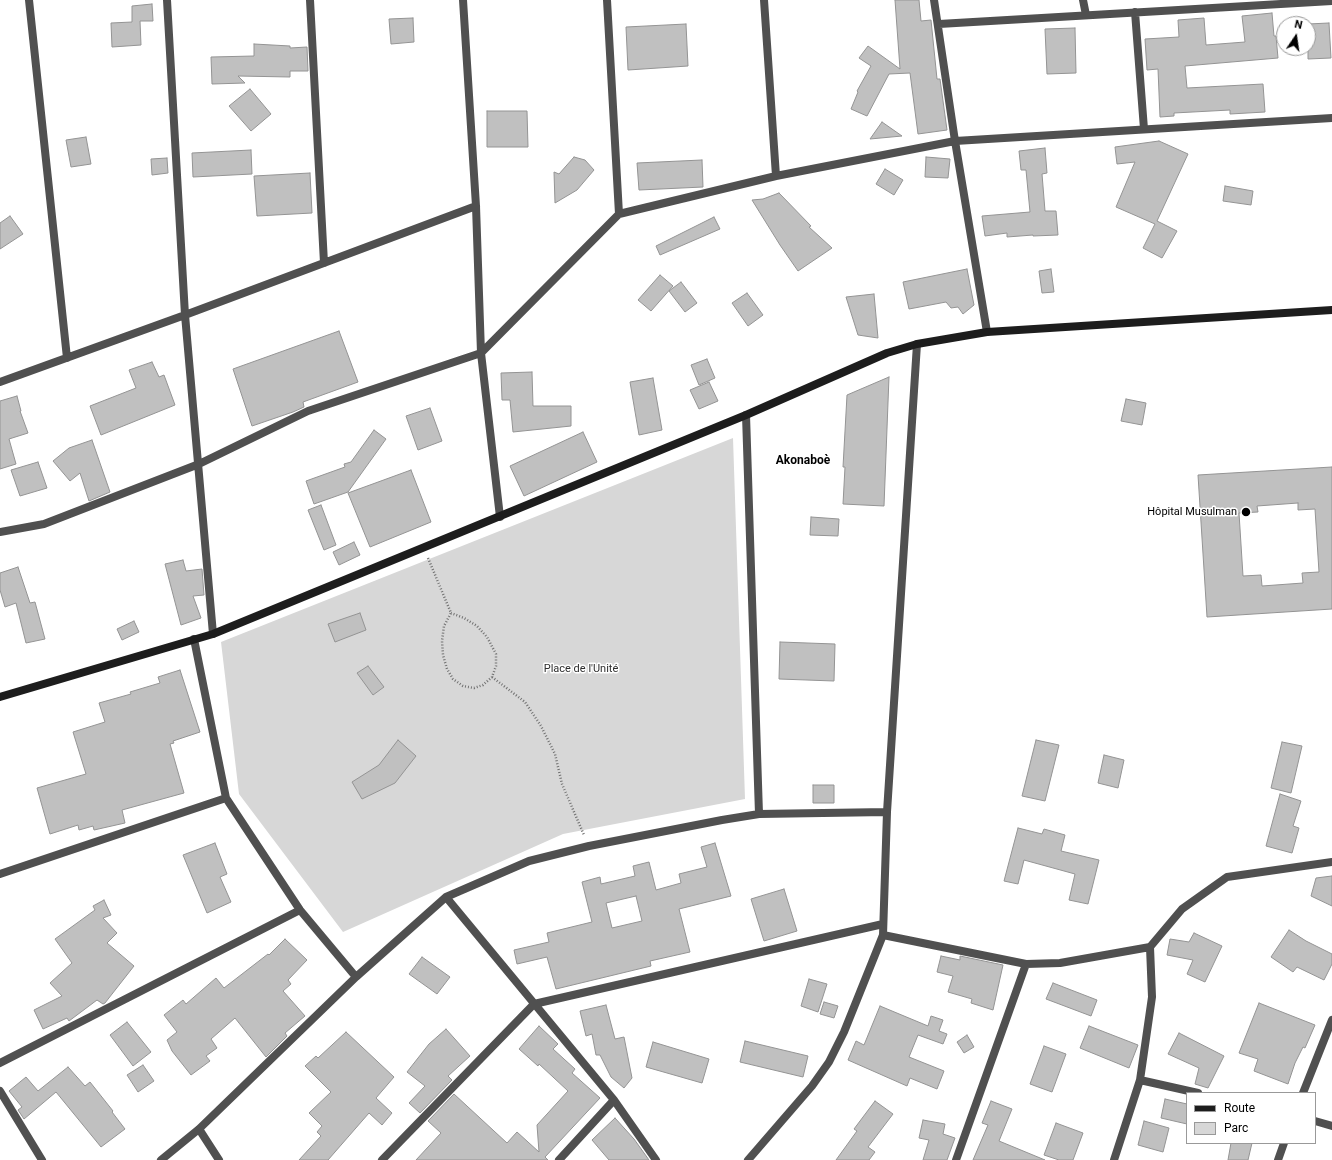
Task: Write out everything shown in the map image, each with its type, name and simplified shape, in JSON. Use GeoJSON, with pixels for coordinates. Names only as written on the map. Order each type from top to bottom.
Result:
{"type":"FeatureCollection","features":[{"type":"Feature","properties":{"kind":"street"},"geometry":{"type":"LineString","coordinates":[[29,0],[67,358]]}},
{"type":"Feature","properties":{"kind":"street"},"geometry":{"type":"LineString","coordinates":[[167,0],[185,316],[213,634]]}},
{"type":"Feature","properties":{"kind":"street"},"geometry":{"type":"LineString","coordinates":[[310,0],[324,263]]}},
{"type":"Feature","properties":{"kind":"street"},"geometry":{"type":"LineString","coordinates":[[462,0],[476,206],[481,353],[500,517]]}},
{"type":"Feature","properties":{"kind":"street"},"geometry":{"type":"LineString","coordinates":[[607,0],[619,214]]}},
{"type":"Feature","properties":{"kind":"street"},"geometry":{"type":"LineString","coordinates":[[764,0],[776,176]]}},
{"type":"Feature","properties":{"kind":"street"},"geometry":{"type":"LineString","coordinates":[[934,0],[939,24],[955,141],[987,332]]}},
{"type":"Feature","properties":{"kind":"street"},"geometry":{"type":"LineString","coordinates":[[1083,0],[1086,15]]}},
{"type":"Feature","properties":{"kind":"street"},"geometry":{"type":"LineString","coordinates":[[939,24],[1332,1]]}},
{"type":"Feature","properties":{"kind":"street"},"geometry":{"type":"LineString","coordinates":[[1135,12],[1144,129]]}},
{"type":"Feature","properties":{"kind":"street"},"geometry":{"type":"LineString","coordinates":[[0,532],[44,524],[199,464],[308,411],[481,353],[619,214],[776,176],[955,141],[1332,118]]}},
{"type":"Feature","properties":{"kind":"street"},"geometry":{"type":"LineString","coordinates":[[0,382],[185,316],[476,206]]}},
{"type":"Feature","properties":{"kind":"street"},"geometry":{"type":"LineString","coordinates":[[0,697],[213,634],[746,415],[887,353],[917,344],[987,332],[1332,310]]}},
{"type":"Feature","properties":{"kind":"street"},"geometry":{"type":"LineString","coordinates":[[748,1160],[812,1086],[829,1062],[844,1032],[883,935],[887,812],[917,344]]}},
{"type":"Feature","properties":{"kind":"street"},"geometry":{"type":"LineString","coordinates":[[746,415],[759,814]]}},
{"type":"Feature","properties":{"kind":"street"},"geometry":{"type":"LineString","coordinates":[[194,639],[226,798],[300,910],[356,977]]}},
{"type":"Feature","properties":{"kind":"street"},"geometry":{"type":"LineString","coordinates":[[0,874],[226,798]]}},
{"type":"Feature","properties":{"kind":"street"},"geometry":{"type":"LineString","coordinates":[[161,1160],[199,1129],[356,977],[446,897],[529,861],[589,846],[722,820],[759,814],[887,812]]}},
{"type":"Feature","properties":{"kind":"street"},"geometry":{"type":"LineString","coordinates":[[883,935],[1026,964],[1060,963],[1150,947],[1182,909],[1228,877],[1332,862]]}},
{"type":"Feature","properties":{"kind":"street"},"geometry":{"type":"LineString","coordinates":[[446,897],[614,1100],[656,1160]]}},
{"type":"Feature","properties":{"kind":"street"},"geometry":{"type":"LineString","coordinates":[[0,1064],[300,910]]}},
{"type":"Feature","properties":{"kind":"street"},"geometry":{"type":"LineString","coordinates":[[382,1160],[534,1004],[883,924]]}},
{"type":"Feature","properties":{"kind":"street"},"geometry":{"type":"LineString","coordinates":[[1114,1160],[1140,1080],[1152,997],[1150,947]]}},
{"type":"Feature","properties":{"kind":"street"},"geometry":{"type":"LineString","coordinates":[[956,1160],[1026,964]]}},
{"type":"Feature","properties":{"kind":"street"},"geometry":{"type":"LineString","coordinates":[[1303,1092],[1332,1020]]}},
{"type":"Feature","properties":{"kind":"street"},"geometry":{"type":"LineString","coordinates":[[1140,1080],[1194,1092]]}},
{"type":"Feature","properties":{"kind":"street"},"geometry":{"type":"LineString","coordinates":[[0,1091],[42,1160]]}},
{"type":"Feature","properties":{"kind":"street"},"geometry":{"type":"LineString","coordinates":[[559,1160],[614,1100]]}},
{"type":"Feature","properties":{"kind":"street"},"geometry":{"type":"LineString","coordinates":[[1316,1121],[1332,1126]]}},
{"type":"Feature","properties":{"kind":"street"},"geometry":{"type":"LineString","coordinates":[[199,1129],[219,1160]]}},
{"type":"Feature","properties":{"kind":"street"},"geometry":{"type":"LineString","coordinates":[[1278,1160],[1284,1144]]}},
{"type":"Feature","properties":{"kind":"path"},"geometry":{"type":"LineString","coordinates":[[424,548],[451,613],[464,618],[476,626],[487,637],[496,654],[496,666],[492,677],[483,685],[474,688],[463,686],[453,679],[447,669],[443,656],[442,641],[444,626],[451,613]]}},
{"type":"Feature","properties":{"kind":"path"},"geometry":{"type":"LineString","coordinates":[[492,677],[525,702],[540,726],[555,754],[562,784],[589,846]]}},
{"type":"Feature","properties":{"kind":"green space","name":"Place de l'Unité"},"geometry":{"type":"Polygon","coordinates":[[[733,438],[745,799],[563,834],[343,932],[239,794],[221,642],[733,438]]]}},
{"type":"Feature","properties":{"kind":"building"},"geometry":{"type":"Polygon","coordinates":[[[895,0],[919,0],[921,21],[931,20],[937,79],[940,79],[947,130],[918,134],[910,73],[889,74],[867,116],[851,109],[858,92],[857,91],[871,66],[859,58],[868,46],[900,69],[895,0]]]}},
{"type":"Feature","properties":{"kind":"building"},"geometry":{"type":"Polygon","coordinates":[[[152,4],[153,21],[140,21],[141,45],[112,47],[111,23],[132,22],[132,6],[152,4]]]}},
{"type":"Feature","properties":{"kind":"building"},"geometry":{"type":"Polygon","coordinates":[[[1272,13],[1274,36],[1276,36],[1276,56],[1278,56],[1278,58],[1185,66],[1187,88],[1263,84],[1265,112],[1230,114],[1230,110],[1174,113],[1174,116],[1160,117],[1158,69],[1147,70],[1145,39],[1179,37],[1178,20],[1204,18],[1206,45],[1245,42],[1242,16],[1272,13]]]}},
{"type":"Feature","properties":{"kind":"building"},"geometry":{"type":"Polygon","coordinates":[[[413,18],[414,42],[391,44],[389,19],[413,18]]]}},
{"type":"Feature","properties":{"kind":"building"},"geometry":{"type":"Polygon","coordinates":[[[1329,23],[1331,58],[1308,59],[1308,56],[1316,56],[1316,24],[1329,23]]]}},
{"type":"Feature","properties":{"kind":"building"},"geometry":{"type":"Polygon","coordinates":[[[686,24],[688,66],[628,70],[626,27],[686,24]]]}},
{"type":"Feature","properties":{"kind":"building"},"geometry":{"type":"Polygon","coordinates":[[[1075,28],[1076,73],[1047,74],[1045,29],[1075,28]]]}},
{"type":"Feature","properties":{"kind":"building"},"geometry":{"type":"Polygon","coordinates":[[[254,44],[290,46],[290,48],[307,47],[308,71],[290,71],[290,77],[238,76],[245,83],[212,84],[211,57],[254,56],[254,44]]]}},
{"type":"Feature","properties":{"kind":"building"},"geometry":{"type":"Polygon","coordinates":[[[250,89],[271,114],[251,131],[229,106],[250,89]]]}},
{"type":"Feature","properties":{"kind":"building"},"geometry":{"type":"Polygon","coordinates":[[[487,111],[527,111],[528,147],[487,147],[487,111]]]}},
{"type":"Feature","properties":{"kind":"building"},"geometry":{"type":"Polygon","coordinates":[[[882,122],[902,136],[870,139],[882,122]]]}},
{"type":"Feature","properties":{"kind":"building"},"geometry":{"type":"Polygon","coordinates":[[[86,137],[91,164],[71,167],[66,140],[86,137]]]}},
{"type":"Feature","properties":{"kind":"building"},"geometry":{"type":"Polygon","coordinates":[[[1159,141],[1188,154],[1157,221],[1177,231],[1162,258],[1143,248],[1155,224],[1116,207],[1135,162],[1117,164],[1115,147],[1159,141]]]}},
{"type":"Feature","properties":{"kind":"building"},"geometry":{"type":"Polygon","coordinates":[[[1045,148],[1047,173],[1042,174],[1045,211],[1056,211],[1058,235],[1007,237],[1007,233],[985,236],[982,216],[1030,212],[1026,170],[1021,170],[1019,151],[1045,148]]]}},
{"type":"Feature","properties":{"kind":"building"},"geometry":{"type":"Polygon","coordinates":[[[251,150],[252,174],[193,177],[192,153],[251,150]]]}},
{"type":"Feature","properties":{"kind":"building"},"geometry":{"type":"Polygon","coordinates":[[[574,157],[585,160],[594,170],[577,190],[555,203],[554,172],[559,174],[574,157]]]}},
{"type":"Feature","properties":{"kind":"building"},"geometry":{"type":"Polygon","coordinates":[[[926,157],[950,159],[948,178],[925,177],[926,157]]]}},
{"type":"Feature","properties":{"kind":"building"},"geometry":{"type":"Polygon","coordinates":[[[167,158],[168,173],[152,175],[151,159],[167,158]]]}},
{"type":"Feature","properties":{"kind":"building"},"geometry":{"type":"Polygon","coordinates":[[[702,160],[703,187],[639,190],[637,163],[702,160]]]}},
{"type":"Feature","properties":{"kind":"building"},"geometry":{"type":"Polygon","coordinates":[[[885,169],[903,180],[894,195],[876,184],[885,169]]]}},
{"type":"Feature","properties":{"kind":"building"},"geometry":{"type":"Polygon","coordinates":[[[310,173],[312,213],[257,216],[254,176],[310,173]]]}},
{"type":"Feature","properties":{"kind":"building"},"geometry":{"type":"Polygon","coordinates":[[[1225,186],[1253,191],[1251,205],[1223,201],[1225,186]]]}},
{"type":"Feature","properties":{"kind":"building"},"geometry":{"type":"Polygon","coordinates":[[[779,193],[811,226],[809,227],[832,248],[798,271],[752,200],[763,199],[779,193]]]}},
{"type":"Feature","properties":{"kind":"building"},"geometry":{"type":"Polygon","coordinates":[[[10,216],[23,234],[0,249],[0,223],[10,216]]]}},
{"type":"Feature","properties":{"kind":"building"},"geometry":{"type":"Polygon","coordinates":[[[714,217],[720,229],[660,255],[656,246],[714,217]]]}},
{"type":"Feature","properties":{"kind":"building"},"geometry":{"type":"Polygon","coordinates":[[[967,269],[974,305],[963,314],[958,307],[951,308],[946,302],[909,309],[903,282],[967,269]]]}},
{"type":"Feature","properties":{"kind":"building"},"geometry":{"type":"Polygon","coordinates":[[[1051,269],[1054,292],[1042,293],[1039,271],[1051,269]]]}},
{"type":"Feature","properties":{"kind":"building"},"geometry":{"type":"Polygon","coordinates":[[[660,275],[673,286],[651,311],[638,300],[660,275]]]}},
{"type":"Feature","properties":{"kind":"building"},"geometry":{"type":"Polygon","coordinates":[[[681,282],[697,303],[685,312],[669,291],[681,282]]]}},
{"type":"Feature","properties":{"kind":"building"},"geometry":{"type":"Polygon","coordinates":[[[747,293],[763,315],[748,326],[732,303],[747,293]]]}},
{"type":"Feature","properties":{"kind":"building"},"geometry":{"type":"Polygon","coordinates":[[[874,294],[878,338],[858,335],[846,297],[874,294]]]}},
{"type":"Feature","properties":{"kind":"building"},"geometry":{"type":"Polygon","coordinates":[[[339,331],[358,382],[303,402],[304,407],[293,412],[252,426],[233,369],[339,331]]]}},
{"type":"Feature","properties":{"kind":"building"},"geometry":{"type":"Polygon","coordinates":[[[707,359],[715,378],[699,385],[691,365],[707,359]]]}},
{"type":"Feature","properties":{"kind":"building"},"geometry":{"type":"Polygon","coordinates":[[[152,362],[159,377],[164,375],[175,405],[101,435],[90,406],[136,388],[129,370],[152,362]]]}},
{"type":"Feature","properties":{"kind":"building"},"geometry":{"type":"Polygon","coordinates":[[[532,372],[533,406],[571,406],[571,426],[513,432],[510,400],[502,400],[501,373],[532,372]]]}},
{"type":"Feature","properties":{"kind":"building"},"geometry":{"type":"Polygon","coordinates":[[[889,377],[884,506],[843,504],[845,467],[843,467],[847,395],[889,377]]]}},
{"type":"Feature","properties":{"kind":"building"},"geometry":{"type":"Polygon","coordinates":[[[653,378],[662,430],[639,435],[630,382],[653,378]]]}},
{"type":"Feature","properties":{"kind":"building"},"geometry":{"type":"Polygon","coordinates":[[[709,382],[718,401],[699,409],[690,390],[709,382]]]}},
{"type":"Feature","properties":{"kind":"building"},"geometry":{"type":"Polygon","coordinates":[[[17,396],[20,411],[28,433],[9,439],[16,464],[0,469],[0,401],[17,396]]]}},
{"type":"Feature","properties":{"kind":"building"},"geometry":{"type":"Polygon","coordinates":[[[1126,399],[1146,403],[1142,425],[1121,421],[1126,399]]]}},
{"type":"Feature","properties":{"kind":"building"},"geometry":{"type":"Polygon","coordinates":[[[430,408],[442,441],[418,450],[406,416],[430,408]]]}},
{"type":"Feature","properties":{"kind":"building"},"geometry":{"type":"Polygon","coordinates":[[[374,430],[386,439],[348,492],[314,504],[306,481],[345,467],[344,464],[351,462],[374,430]]]}},
{"type":"Feature","properties":{"kind":"building"},"geometry":{"type":"Polygon","coordinates":[[[583,432],[597,462],[524,496],[510,466],[583,432]]]}},
{"type":"Feature","properties":{"kind":"building"},"geometry":{"type":"Polygon","coordinates":[[[92,440],[110,492],[89,501],[80,473],[70,481],[53,461],[69,448],[92,440]]]}},
{"type":"Feature","properties":{"kind":"building"},"geometry":{"type":"Polygon","coordinates":[[[38,462],[47,488],[20,496],[11,470],[38,462]]]}},
{"type":"Feature","properties":{"kind":"building"},"geometry":{"type":"Polygon","coordinates":[[[1332,467],[1332,609],[1207,617],[1198,475],[1332,467]],[[1298,503],[1257,506],[1258,512],[1239,513],[1243,576],[1261,575],[1262,586],[1303,583],[1302,573],[1319,572],[1315,509],[1298,510],[1298,503]]]}},
{"type":"Feature","properties":{"kind":"building"},"geometry":{"type":"Polygon","coordinates":[[[411,470],[431,522],[370,547],[348,493],[411,470]]]}},
{"type":"Feature","properties":{"kind":"building"},"geometry":{"type":"Polygon","coordinates":[[[321,505],[336,545],[324,550],[308,510],[321,505]]]}},
{"type":"Feature","properties":{"kind":"building"},"geometry":{"type":"Polygon","coordinates":[[[811,517],[839,519],[838,536],[810,535],[811,517]]]}},
{"type":"Feature","properties":{"kind":"building"},"geometry":{"type":"Polygon","coordinates":[[[354,542],[360,555],[339,565],[333,552],[354,542]]]}},
{"type":"Feature","properties":{"kind":"building"},"geometry":{"type":"Polygon","coordinates":[[[183,560],[186,571],[202,569],[204,595],[193,596],[201,618],[181,625],[165,564],[183,560]]]}},
{"type":"Feature","properties":{"kind":"building"},"geometry":{"type":"Polygon","coordinates":[[[18,567],[30,603],[35,602],[45,639],[26,643],[16,603],[5,607],[0,590],[0,573],[18,567]]]}},
{"type":"Feature","properties":{"kind":"building"},"geometry":{"type":"Polygon","coordinates":[[[360,613],[366,630],[335,642],[328,624],[360,613]]]}},
{"type":"Feature","properties":{"kind":"building"},"geometry":{"type":"Polygon","coordinates":[[[134,621],[139,632],[122,640],[117,629],[134,621]]]}},
{"type":"Feature","properties":{"kind":"building"},"geometry":{"type":"Polygon","coordinates":[[[780,642],[835,644],[834,681],[779,679],[780,642]]]}},
{"type":"Feature","properties":{"kind":"building"},"geometry":{"type":"Polygon","coordinates":[[[368,666],[384,687],[373,695],[357,673],[368,666]]]}},
{"type":"Feature","properties":{"kind":"building"},"geometry":{"type":"Polygon","coordinates":[[[180,670],[200,732],[173,741],[174,743],[170,744],[184,793],[122,810],[125,823],[94,830],[93,826],[79,830],[78,825],[50,834],[37,788],[86,774],[73,732],[105,722],[99,703],[131,694],[130,692],[160,683],[158,677],[180,670]]]}},
{"type":"Feature","properties":{"kind":"building"},"geometry":{"type":"Polygon","coordinates":[[[398,740],[416,756],[395,783],[362,799],[352,782],[379,765],[398,740]]]}},
{"type":"Feature","properties":{"kind":"building"},"geometry":{"type":"Polygon","coordinates":[[[1036,740],[1059,745],[1045,801],[1022,796],[1036,740]]]}},
{"type":"Feature","properties":{"kind":"building"},"geometry":{"type":"Polygon","coordinates":[[[1282,742],[1302,746],[1291,793],[1271,788],[1282,742]]]}},
{"type":"Feature","properties":{"kind":"building"},"geometry":{"type":"Polygon","coordinates":[[[1104,755],[1124,760],[1118,788],[1098,783],[1104,755]]]}},
{"type":"Feature","properties":{"kind":"building"},"geometry":{"type":"Polygon","coordinates":[[[813,785],[834,785],[834,803],[813,803],[813,785]]]}},
{"type":"Feature","properties":{"kind":"building"},"geometry":{"type":"Polygon","coordinates":[[[1280,794],[1301,801],[1293,826],[1299,828],[1292,853],[1266,846],[1280,794]]]}},
{"type":"Feature","properties":{"kind":"building"},"geometry":{"type":"Polygon","coordinates":[[[1018,828],[1042,834],[1044,829],[1065,835],[1061,851],[1099,860],[1088,904],[1069,900],[1075,874],[1024,860],[1018,884],[1004,881],[1018,828]]]}},
{"type":"Feature","properties":{"kind":"building"},"geometry":{"type":"Polygon","coordinates":[[[215,843],[227,874],[220,877],[231,902],[207,913],[183,855],[215,843]]]}},
{"type":"Feature","properties":{"kind":"building"},"geometry":{"type":"Polygon","coordinates":[[[715,843],[731,896],[679,909],[690,952],[650,961],[651,966],[556,989],[547,957],[517,964],[514,950],[549,942],[547,933],[592,922],[582,882],[600,877],[601,884],[635,876],[633,866],[649,862],[656,890],[681,883],[679,874],[707,867],[701,847],[715,843]],[[636,896],[606,903],[612,928],[642,921],[636,896]]]}},
{"type":"Feature","properties":{"kind":"building"},"geometry":{"type":"Polygon","coordinates":[[[1332,876],[1332,906],[1311,896],[1316,878],[1332,876]]]}},
{"type":"Feature","properties":{"kind":"building"},"geometry":{"type":"Polygon","coordinates":[[[784,889],[797,931],[764,941],[751,899],[784,889]]]}},
{"type":"Feature","properties":{"kind":"building"},"geometry":{"type":"Polygon","coordinates":[[[104,900],[111,915],[103,918],[117,933],[107,943],[134,966],[105,1003],[103,1004],[97,1000],[69,1021],[67,1018],[43,1029],[34,1010],[62,996],[50,983],[72,963],[55,939],[95,910],[93,906],[104,900]]]}},
{"type":"Feature","properties":{"kind":"building"},"geometry":{"type":"Polygon","coordinates":[[[1289,930],[1306,941],[1332,954],[1332,964],[1324,980],[1297,967],[1293,972],[1271,957],[1289,930]]]}},
{"type":"Feature","properties":{"kind":"building"},"geometry":{"type":"Polygon","coordinates":[[[1194,933],[1222,946],[1205,982],[1187,974],[1193,960],[1167,955],[1170,939],[1189,942],[1194,933]]]}},
{"type":"Feature","properties":{"kind":"building"},"geometry":{"type":"Polygon","coordinates":[[[285,939],[307,960],[288,980],[291,984],[283,991],[305,1016],[285,1033],[287,1036],[266,1057],[235,1018],[211,1039],[217,1048],[206,1056],[210,1061],[191,1075],[172,1051],[167,1040],[177,1032],[164,1015],[183,1000],[186,1004],[216,978],[224,988],[268,954],[269,955],[285,939]]]}},
{"type":"Feature","properties":{"kind":"building"},"geometry":{"type":"Polygon","coordinates":[[[941,956],[960,960],[960,956],[1003,965],[993,1010],[971,1003],[972,999],[948,992],[953,976],[937,972],[941,956]]]}},
{"type":"Feature","properties":{"kind":"building"},"geometry":{"type":"Polygon","coordinates":[[[422,957],[450,977],[437,994],[409,974],[422,957]]]}},
{"type":"Feature","properties":{"kind":"building"},"geometry":{"type":"Polygon","coordinates":[[[809,979],[827,984],[818,1012],[801,1006],[809,979]]]}},
{"type":"Feature","properties":{"kind":"building"},"geometry":{"type":"Polygon","coordinates":[[[1053,983],[1097,1000],[1091,1016],[1046,999],[1053,983]]]}},
{"type":"Feature","properties":{"kind":"building"},"geometry":{"type":"Polygon","coordinates":[[[824,1002],[838,1006],[834,1018],[820,1014],[824,1002]]]}},
{"type":"Feature","properties":{"kind":"building"},"geometry":{"type":"Polygon","coordinates":[[[1259,1003],[1315,1025],[1305,1048],[1303,1047],[1295,1063],[1288,1084],[1254,1071],[1258,1059],[1239,1053],[1259,1003]]]}},
{"type":"Feature","properties":{"kind":"building"},"geometry":{"type":"Polygon","coordinates":[[[606,1005],[615,1039],[624,1037],[632,1078],[624,1088],[611,1077],[600,1055],[596,1055],[592,1034],[586,1036],[580,1011],[606,1005]]]}},
{"type":"Feature","properties":{"kind":"building"},"geometry":{"type":"Polygon","coordinates":[[[880,1006],[928,1026],[931,1016],[943,1020],[939,1031],[947,1034],[943,1044],[918,1035],[909,1057],[944,1071],[937,1089],[910,1078],[907,1086],[848,1060],[856,1041],[864,1045],[880,1006]]]}},
{"type":"Feature","properties":{"kind":"building"},"geometry":{"type":"Polygon","coordinates":[[[127,1022],[151,1052],[133,1066],[110,1035],[127,1022]]]}},
{"type":"Feature","properties":{"kind":"building"},"geometry":{"type":"Polygon","coordinates":[[[539,1026],[558,1044],[553,1049],[575,1069],[572,1073],[600,1098],[545,1157],[548,1160],[416,1160],[441,1133],[428,1121],[454,1094],[507,1143],[517,1132],[539,1152],[537,1125],[568,1091],[539,1064],[538,1066],[519,1049],[539,1026]]]}},
{"type":"Feature","properties":{"kind":"building"},"geometry":{"type":"Polygon","coordinates":[[[1089,1026],[1138,1045],[1129,1068],[1080,1048],[1089,1026]]]}},
{"type":"Feature","properties":{"kind":"building"},"geometry":{"type":"Polygon","coordinates":[[[446,1029],[470,1056],[448,1076],[452,1080],[420,1113],[409,1103],[425,1086],[407,1072],[429,1044],[446,1029]]]}},
{"type":"Feature","properties":{"kind":"building"},"geometry":{"type":"Polygon","coordinates":[[[346,1032],[394,1077],[376,1098],[392,1113],[382,1125],[369,1113],[328,1160],[299,1160],[321,1136],[317,1132],[322,1126],[309,1113],[331,1092],[305,1066],[316,1056],[318,1058],[346,1032]]]}},
{"type":"Feature","properties":{"kind":"building"},"geometry":{"type":"Polygon","coordinates":[[[1179,1033],[1224,1056],[1208,1088],[1195,1084],[1199,1068],[1168,1054],[1179,1033]]]}},
{"type":"Feature","properties":{"kind":"building"},"geometry":{"type":"Polygon","coordinates":[[[967,1035],[974,1047],[964,1053],[957,1042],[967,1035]]]}},
{"type":"Feature","properties":{"kind":"building"},"geometry":{"type":"Polygon","coordinates":[[[745,1041],[808,1056],[803,1077],[740,1062],[745,1041]]]}},
{"type":"Feature","properties":{"kind":"building"},"geometry":{"type":"Polygon","coordinates":[[[653,1042],[709,1059],[702,1083],[646,1067],[653,1042]]]}},
{"type":"Feature","properties":{"kind":"building"},"geometry":{"type":"Polygon","coordinates":[[[1044,1046],[1066,1054],[1052,1092],[1030,1084],[1044,1046]]]}},
{"type":"Feature","properties":{"kind":"building"},"geometry":{"type":"Polygon","coordinates":[[[143,1065],[154,1081],[138,1092],[127,1075],[143,1065]]]}},
{"type":"Feature","properties":{"kind":"building"},"geometry":{"type":"Polygon","coordinates":[[[68,1067],[85,1086],[90,1082],[125,1129],[101,1147],[56,1092],[24,1119],[18,1110],[22,1107],[9,1091],[26,1077],[38,1091],[68,1067]]]}},
{"type":"Feature","properties":{"kind":"building"},"geometry":{"type":"Polygon","coordinates":[[[1165,1099],[1186,1104],[1186,1124],[1161,1118],[1165,1099]]]}},
{"type":"Feature","properties":{"kind":"building"},"geometry":{"type":"Polygon","coordinates":[[[875,1101],[893,1114],[868,1147],[875,1152],[869,1160],[836,1160],[857,1131],[854,1129],[875,1101]]]}},
{"type":"Feature","properties":{"kind":"building"},"geometry":{"type":"Polygon","coordinates":[[[991,1101],[1012,1109],[999,1141],[1045,1160],[973,1160],[988,1125],[982,1123],[991,1101]]]}},
{"type":"Feature","properties":{"kind":"building"},"geometry":{"type":"Polygon","coordinates":[[[615,1118],[634,1139],[649,1160],[609,1160],[592,1140],[615,1118]]]}},
{"type":"Feature","properties":{"kind":"building"},"geometry":{"type":"Polygon","coordinates":[[[923,1120],[945,1124],[943,1134],[955,1138],[947,1160],[923,1160],[929,1140],[919,1138],[923,1120]]]}},
{"type":"Feature","properties":{"kind":"building"},"geometry":{"type":"Polygon","coordinates":[[[1144,1121],[1169,1128],[1163,1152],[1138,1145],[1144,1121]]]}},
{"type":"Feature","properties":{"kind":"building"},"geometry":{"type":"Polygon","coordinates":[[[1056,1123],[1083,1133],[1073,1160],[1059,1160],[1044,1155],[1056,1123]]]}},
{"type":"Feature","properties":{"kind":"building"},"geometry":{"type":"Polygon","coordinates":[[[1231,1144],[1252,1144],[1248,1160],[1228,1160],[1231,1144]]]}},
{"type":"Feature","properties":{"kind":"place","name":"Hôpital Musulman"},"geometry":{"type":"Point","coordinates":[1246,512]}},
{"type":"Feature","properties":{"kind":"district","name":"Akonaboè"},"geometry":{"type":"Point","coordinates":[803,461]}}]}
